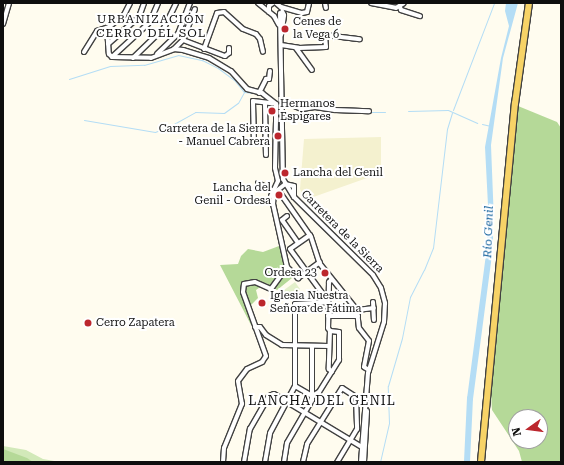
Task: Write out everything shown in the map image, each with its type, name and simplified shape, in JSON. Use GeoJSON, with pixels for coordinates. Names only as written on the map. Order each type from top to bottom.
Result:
{"type":"FeatureCollection","features":[{"type":"Feature","properties":{"kind":"main road"},"geometry":{"type":"LineString","coordinates":[[481,462],[518,78],[529,3]]}},
{"type":"Feature","properties":{"kind":"main road"},"geometry":{"type":"LineString","coordinates":[[518,78],[532,3]]}},
{"type":"Feature","properties":{"kind":"street"},"geometry":{"type":"LineString","coordinates":[[3,24],[9,3]]}},
{"type":"Feature","properties":{"kind":"street"},"geometry":{"type":"LineString","coordinates":[[84,52],[97,31],[107,28],[124,15],[130,3]]}},
{"type":"Feature","properties":{"kind":"street"},"geometry":{"type":"LineString","coordinates":[[108,44],[139,17],[144,3]]}},
{"type":"Feature","properties":{"kind":"street"},"geometry":{"type":"LineString","coordinates":[[112,57],[150,22],[158,3]]}},
{"type":"Feature","properties":{"kind":"street"},"geometry":{"type":"LineString","coordinates":[[132,58],[164,28],[176,3]]}},
{"type":"Feature","properties":{"kind":"street"},"geometry":{"type":"LineString","coordinates":[[112,57],[151,58],[157,54],[178,34],[190,3]]}},
{"type":"Feature","properties":{"kind":"street"},"geometry":{"type":"LineString","coordinates":[[280,8],[305,13],[309,3]]}},
{"type":"Feature","properties":{"kind":"street"},"geometry":{"type":"LineString","coordinates":[[325,3],[326,8]]}},
{"type":"Feature","properties":{"kind":"street"},"geometry":{"type":"LineString","coordinates":[[371,3],[393,8],[400,7],[404,3]]}},
{"type":"Feature","properties":{"kind":"street"},"geometry":{"type":"LineString","coordinates":[[259,4],[270,5],[269,12]]}},
{"type":"Feature","properties":{"kind":"street"},"geometry":{"type":"LineString","coordinates":[[259,4],[274,16],[280,28]]}},
{"type":"Feature","properties":{"kind":"street"},"geometry":{"type":"LineString","coordinates":[[400,7],[401,10],[420,16]]}},
{"type":"Feature","properties":{"kind":"street"},"geometry":{"type":"LineString","coordinates":[[274,16],[280,8]]}},
{"type":"Feature","properties":{"kind":"street"},"geometry":{"type":"LineString","coordinates":[[280,8],[281,45],[279,105],[276,122],[275,168],[278,181],[272,190],[270,201],[287,267],[298,278],[320,262]]}},
{"type":"Feature","properties":{"kind":"street"},"geometry":{"type":"LineString","coordinates":[[280,8],[284,15],[281,35]]}},
{"type":"Feature","properties":{"kind":"street"},"geometry":{"type":"LineString","coordinates":[[157,54],[174,49],[183,40],[195,9]]}},
{"type":"Feature","properties":{"kind":"street"},"geometry":{"type":"LineString","coordinates":[[204,49],[217,13],[224,12],[243,29],[256,34],[260,39],[263,52]]}},
{"type":"Feature","properties":{"kind":"street"},"geometry":{"type":"LineString","coordinates":[[107,28],[108,44],[112,57]]}},
{"type":"Feature","properties":{"kind":"street"},"geometry":{"type":"LineString","coordinates":[[281,45],[296,47],[326,47],[325,35],[360,39]]}},
{"type":"Feature","properties":{"kind":"street"},"geometry":{"type":"LineString","coordinates":[[183,40],[225,56],[229,53],[229,48]]}},
{"type":"Feature","properties":{"kind":"street"},"geometry":{"type":"LineString","coordinates":[[296,47],[312,70]]}},
{"type":"Feature","properties":{"kind":"street"},"geometry":{"type":"LineString","coordinates":[[174,49],[209,58],[231,71],[247,89],[259,93],[279,105]]}},
{"type":"Feature","properties":{"kind":"street"},"geometry":{"type":"LineString","coordinates":[[259,93],[266,79],[269,79],[270,71]]}},
{"type":"Feature","properties":{"kind":"street"},"geometry":{"type":"LineString","coordinates":[[254,144],[253,101],[264,101],[265,104],[289,104],[302,108],[315,107],[335,110],[369,111]]}},
{"type":"Feature","properties":{"kind":"street"},"geometry":{"type":"LineString","coordinates":[[265,104],[266,155]]}},
{"type":"Feature","properties":{"kind":"street","name":"Carretera de la Sierra"},"geometry":{"type":"LineString","coordinates":[[279,105],[281,165],[285,184],[294,197],[365,265],[381,288],[385,314],[369,370],[362,447],[363,462]]}},
{"type":"Feature","properties":{"kind":"street"},"geometry":{"type":"LineString","coordinates":[[258,183],[272,190]]}},
{"type":"Feature","properties":{"kind":"street"},"geometry":{"type":"LineString","coordinates":[[273,208],[273,197],[285,184]]}},
{"type":"Feature","properties":{"kind":"street"},"geometry":{"type":"LineString","coordinates":[[278,190],[310,235],[320,262],[332,280],[357,310],[361,332],[369,341],[364,367],[369,370]]}},
{"type":"Feature","properties":{"kind":"street"},"geometry":{"type":"LineString","coordinates":[[287,216],[282,220],[298,243]]}},
{"type":"Feature","properties":{"kind":"street"},"geometry":{"type":"LineString","coordinates":[[310,235],[290,249],[325,297],[328,328],[330,331],[329,369],[332,372]]}},
{"type":"Feature","properties":{"kind":"street"},"geometry":{"type":"LineString","coordinates":[[223,462],[224,448],[242,404],[238,381],[247,369],[265,358],[264,347],[255,327],[243,292],[244,284],[254,282],[271,289],[287,267]]}},
{"type":"Feature","properties":{"kind":"street"},"geometry":{"type":"LineString","coordinates":[[326,301],[332,280]]}},
{"type":"Feature","properties":{"kind":"street"},"geometry":{"type":"LineString","coordinates":[[265,462],[270,434],[295,386],[296,303],[326,301]]}},
{"type":"Feature","properties":{"kind":"street"},"geometry":{"type":"LineString","coordinates":[[373,302],[374,320]]}},
{"type":"Feature","properties":{"kind":"street"},"geometry":{"type":"LineString","coordinates":[[357,310],[374,308]]}},
{"type":"Feature","properties":{"kind":"street"},"geometry":{"type":"LineString","coordinates":[[328,316],[358,316]]}},
{"type":"Feature","properties":{"kind":"street"},"geometry":{"type":"LineString","coordinates":[[255,327],[260,327],[266,335],[282,345],[330,346]]}},
{"type":"Feature","properties":{"kind":"street"},"geometry":{"type":"LineString","coordinates":[[312,396],[327,380],[339,360],[339,332],[330,331]]}},
{"type":"Feature","properties":{"kind":"street"},"geometry":{"type":"LineString","coordinates":[[284,462],[287,443],[306,413],[312,396],[312,346]]}},
{"type":"Feature","properties":{"kind":"street","name":"Carretera de la Sierra"},"geometry":{"type":"LineString","coordinates":[[363,462],[369,370]]}},
{"type":"Feature","properties":{"kind":"street"},"geometry":{"type":"LineString","coordinates":[[295,386],[312,396]]}},
{"type":"Feature","properties":{"kind":"street"},"geometry":{"type":"LineString","coordinates":[[303,462],[305,449],[342,388],[356,398],[357,429],[337,462]]}},
{"type":"Feature","properties":{"kind":"street"},"geometry":{"type":"LineString","coordinates":[[244,462],[250,429],[269,396],[276,394],[349,441],[362,447],[366,431]]}},
{"type":"Feature","properties":{"kind":"shaded area"},"geometry":{"type":"Polygon","coordinates":[[[381,137],[381,173],[305,200],[300,189],[304,139],[381,137]]]}},
{"type":"Feature","properties":{"kind":"green space"},"geometry":{"type":"Polygon","coordinates":[[[518,106],[557,122],[561,128],[561,462],[522,462],[518,449],[548,449],[548,409],[508,409],[508,434],[492,410],[491,394],[518,106]]]}},
{"type":"Feature","properties":{"kind":"green space"},"geometry":{"type":"Polygon","coordinates":[[[279,246],[292,278],[277,290],[266,283],[256,290],[258,298],[251,305],[255,321],[251,325],[220,265],[238,264],[241,256],[248,249],[263,252],[279,246]]]}},
{"type":"Feature","properties":{"kind":"green space"},"geometry":{"type":"Polygon","coordinates":[[[295,282],[300,289],[286,300],[280,293],[295,282]]]}},
{"type":"Feature","properties":{"kind":"green space"},"geometry":{"type":"Polygon","coordinates":[[[3,446],[26,450],[43,459],[60,462],[3,462],[3,446]]]}},
{"type":"Feature","properties":{"kind":"green space"},"geometry":{"type":"Polygon","coordinates":[[[3,449],[27,458],[33,462],[3,462],[3,449]]]}},
{"type":"Feature","properties":{"kind":"water"},"geometry":{"type":"Polygon","coordinates":[[[506,3],[518,3],[503,58],[491,145],[494,222],[489,225],[485,147],[501,58],[509,26],[505,11],[506,3]]]}},
{"type":"Feature","properties":{"kind":"waterway"},"geometry":{"type":"LineString","coordinates":[[453,110],[494,3]]}},
{"type":"Feature","properties":{"kind":"waterway"},"geometry":{"type":"LineString","coordinates":[[69,79],[110,66],[144,65],[178,55],[202,60],[218,68],[235,81],[244,92],[254,93]]}},
{"type":"Feature","properties":{"kind":"waterway"},"geometry":{"type":"LineString","coordinates":[[84,120],[155,132],[172,125],[195,112],[224,113],[238,103],[244,92]]}},
{"type":"Feature","properties":{"kind":"waterway"},"geometry":{"type":"LineString","coordinates":[[274,100],[280,103]]}},
{"type":"Feature","properties":{"kind":"waterway"},"geometry":{"type":"LineString","coordinates":[[408,111],[448,110],[477,123]]}},
{"type":"Feature","properties":{"kind":"waterway"},"geometry":{"type":"LineString","coordinates":[[370,112],[385,112]]}},
{"type":"Feature","properties":{"kind":"waterway"},"geometry":{"type":"LineString","coordinates":[[380,462],[389,423],[388,386],[402,338],[410,297],[424,270],[433,248],[447,129],[452,113]]}},
{"type":"Feature","properties":{"kind":"waterway"},"geometry":{"type":"LineString","coordinates":[[482,124],[491,126]]}},
{"type":"Feature","properties":{"kind":"waterway","name":"Río Genil"},"geometry":{"type":"LineString","coordinates":[[467,462],[470,399],[490,247],[490,217]]}},
{"type":"Feature","properties":{"kind":"place","name":"Cenes de la Vega 6"},"geometry":{"type":"Point","coordinates":[285,29]}},
{"type":"Feature","properties":{"kind":"place","name":"Hermanos Espigares"},"geometry":{"type":"Point","coordinates":[272,111]}},
{"type":"Feature","properties":{"kind":"place","name":"Carretera de la Sierra - Manuel Cabrera"},"geometry":{"type":"Point","coordinates":[278,136]}},
{"type":"Feature","properties":{"kind":"place","name":"Lancha del Genil"},"geometry":{"type":"Point","coordinates":[285,173]}},
{"type":"Feature","properties":{"kind":"place","name":"Lancha del Genil - Ordesa"},"geometry":{"type":"Point","coordinates":[279,195]}},
{"type":"Feature","properties":{"kind":"place","name":"Ordesa 23"},"geometry":{"type":"Point","coordinates":[325,273]}},
{"type":"Feature","properties":{"kind":"place","name":"Iglesia Nuestra Señora de Fátima"},"geometry":{"type":"Point","coordinates":[262,303]}},
{"type":"Feature","properties":{"kind":"place","name":"Cerro Zapatera"},"geometry":{"type":"Point","coordinates":[88,323]}},
{"type":"Feature","properties":{"kind":"district","name":"URBANIZACIÓN CERRO DEL SOL"},"geometry":{"type":"Point","coordinates":[151,27]}},
{"type":"Feature","properties":{"kind":"district","name":"LANCHA DEL GENIL"},"geometry":{"type":"Point","coordinates":[322,401]}}]}
